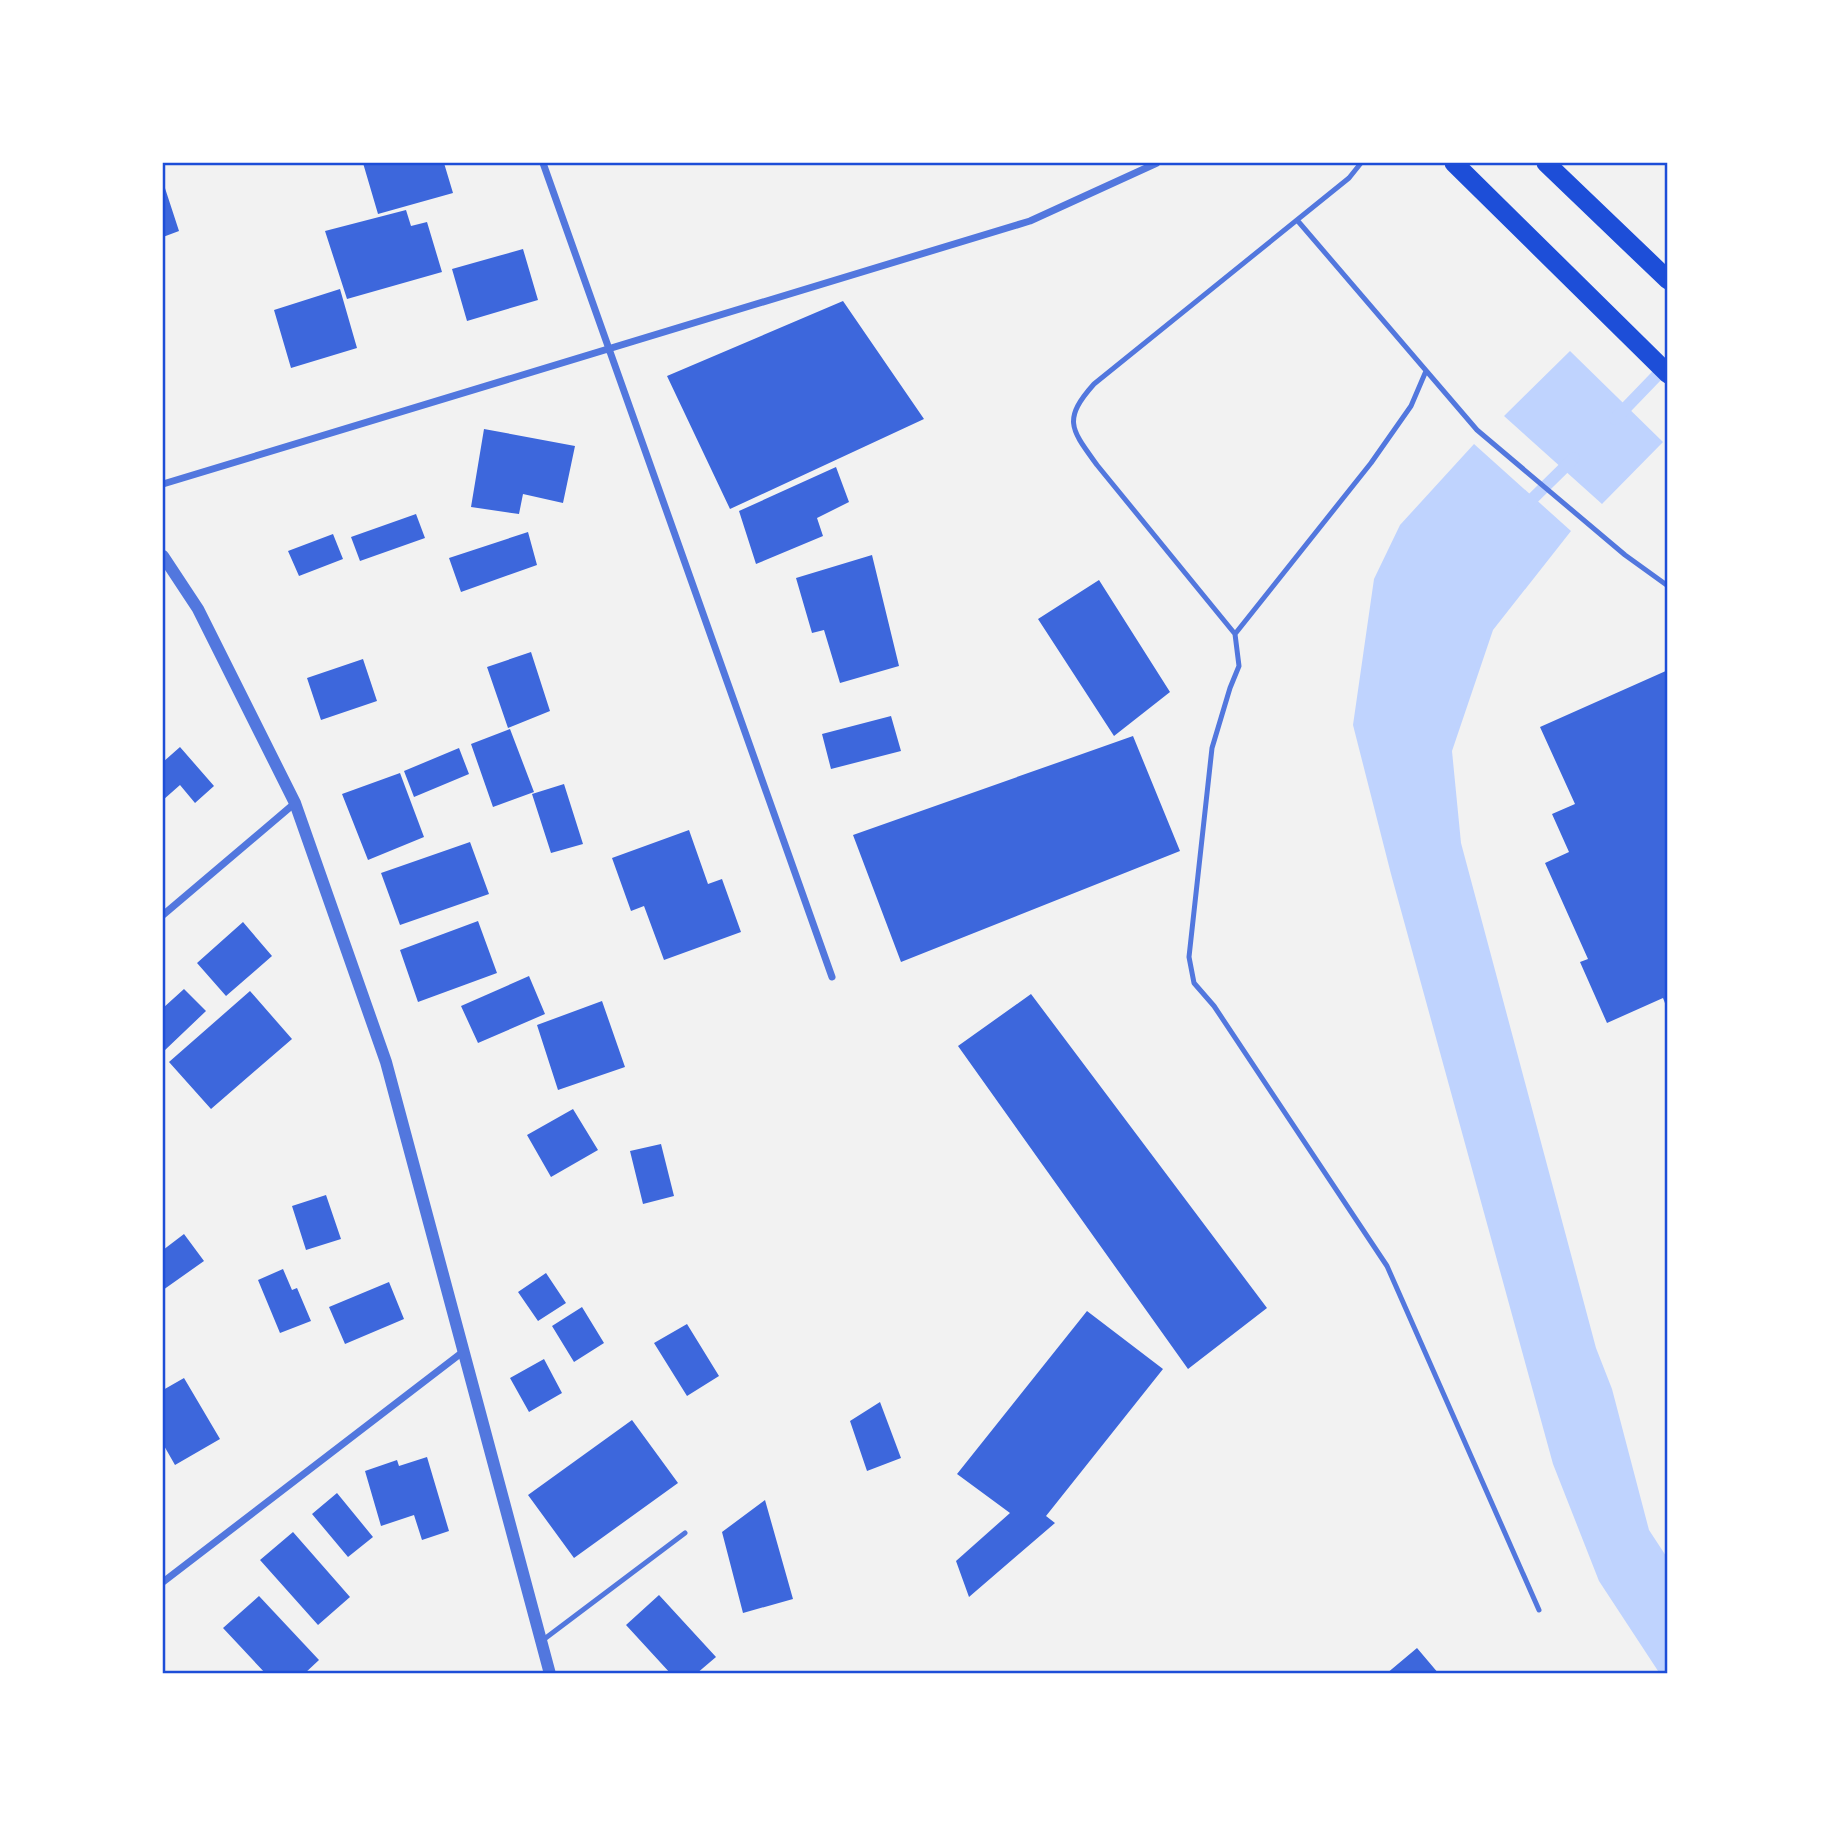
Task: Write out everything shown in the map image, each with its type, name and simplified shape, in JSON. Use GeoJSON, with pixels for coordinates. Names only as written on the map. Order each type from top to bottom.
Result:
{"type":"FeatureCollection","features":[{"type":"Feature","properties":{"kind":"highway"},"geometry":{"type":"LineString","coordinates":[[1454,163],[1586,290],[1668,374]]}},
{"type":"Feature","properties":{"kind":"highway"},"geometry":{"type":"LineString","coordinates":[[1546,163],[1668,280]]}},
{"type":"Feature","properties":{"kind":"street"},"geometry":{"type":"LineString","coordinates":[[543,163],[832,977]]}},
{"type":"Feature","properties":{"kind":"street"},"geometry":{"type":"LineString","coordinates":[[163,484],[1031,221],[1157,163]]}},
{"type":"Feature","properties":{"kind":"street"},"geometry":{"type":"LineString","coordinates":[[163,556],[198,608],[295,803],[386,1062],[550,1674]]}},
{"type":"Feature","properties":{"kind":"street"},"geometry":{"type":"LineString","coordinates":[[163,915],[295,803]]}},
{"type":"Feature","properties":{"kind":"street"},"geometry":{"type":"LineString","coordinates":[[163,1582],[464,1351]]}},
{"type":"Feature","properties":{"kind":"lane"},"geometry":{"type":"LineString","coordinates":[[1361,163],[1349,178],[1094,384],[1079,401],[1073,419],[1076,435],[1097,464],[1236,634],[1239,666],[1212,748],[1189,957],[1194,983],[1214,1006],[1387,1266],[1538,1609]]}},
{"type":"Feature","properties":{"kind":"lane"},"geometry":{"type":"LineString","coordinates":[[1297,220],[1478,430],[1625,555],[1668,586]]}},
{"type":"Feature","properties":{"kind":"lane"},"geometry":{"type":"LineString","coordinates":[[1236,634],[1371,463],[1411,406],[1426,371]]}},
{"type":"Feature","properties":{"kind":"lane"},"geometry":{"type":"LineString","coordinates":[[540,1642],[685,1533]]}},
{"type":"Feature","properties":{"kind":"water"},"geometry":{"type":"Polygon","coordinates":[[[1570,351],[1663,442],[1602,504],[1504,416],[1570,351]]]}},
{"type":"Feature","properties":{"kind":"water"},"geometry":{"type":"Polygon","coordinates":[[[1474,444],[1571,531],[1493,630],[1452,751],[1461,843],[1596,1348],[1612,1389],[1649,1530],[1668,1559],[1668,1674],[1660,1674],[1599,1581],[1553,1464],[1391,874],[1353,725],[1374,579],[1400,525],[1474,444]]]}},
{"type":"Feature","properties":{"kind":"building"},"geometry":{"type":"Polygon","coordinates":[[[363,163],[444,163],[453,193],[378,214],[363,163]]]}},
{"type":"Feature","properties":{"kind":"building"},"geometry":{"type":"Polygon","coordinates":[[[163,182],[179,231],[163,237],[163,182]]]}},
{"type":"Feature","properties":{"kind":"building"},"geometry":{"type":"Polygon","coordinates":[[[406,210],[411,226],[427,222],[442,272],[347,299],[325,231],[406,210]]]}},
{"type":"Feature","properties":{"kind":"building"},"geometry":{"type":"Polygon","coordinates":[[[523,249],[538,300],[467,321],[452,269],[523,249]]]}},
{"type":"Feature","properties":{"kind":"building"},"geometry":{"type":"Polygon","coordinates":[[[340,289],[357,348],[291,368],[274,310],[340,289]]]}},
{"type":"Feature","properties":{"kind":"building"},"geometry":{"type":"Polygon","coordinates":[[[843,301],[924,419],[730,509],[667,376],[843,301]]]}},
{"type":"Feature","properties":{"kind":"building"},"geometry":{"type":"Polygon","coordinates":[[[484,429],[575,446],[563,503],[523,494],[519,514],[471,507],[484,429]]]}},
{"type":"Feature","properties":{"kind":"building"},"geometry":{"type":"Polygon","coordinates":[[[836,467],[849,502],[817,518],[823,536],[756,564],[739,511],[836,467]]]}},
{"type":"Feature","properties":{"kind":"building"},"geometry":{"type":"Polygon","coordinates":[[[416,514],[425,538],[360,561],[351,537],[416,514]]]}},
{"type":"Feature","properties":{"kind":"building"},"geometry":{"type":"Polygon","coordinates":[[[528,532],[537,565],[461,592],[449,558],[528,532]]]}},
{"type":"Feature","properties":{"kind":"building"},"geometry":{"type":"Polygon","coordinates":[[[333,534],[343,559],[299,576],[288,551],[333,534]]]}},
{"type":"Feature","properties":{"kind":"building"},"geometry":{"type":"Polygon","coordinates":[[[872,555],[899,666],[840,683],[824,630],[812,633],[796,578],[872,555]]]}},
{"type":"Feature","properties":{"kind":"building"},"geometry":{"type":"Polygon","coordinates":[[[1099,580],[1170,692],[1114,736],[1038,619],[1099,580]]]}},
{"type":"Feature","properties":{"kind":"building"},"geometry":{"type":"Polygon","coordinates":[[[531,652],[550,711],[508,728],[487,667],[531,652]]]}},
{"type":"Feature","properties":{"kind":"building"},"geometry":{"type":"Polygon","coordinates":[[[363,659],[377,701],[321,720],[307,678],[363,659]]]}},
{"type":"Feature","properties":{"kind":"building"},"geometry":{"type":"Polygon","coordinates":[[[1668,670],[1668,1011],[1663,998],[1607,1023],[1580,962],[1588,959],[1545,863],[1569,852],[1552,814],[1575,804],[1540,727],[1668,670]]]}},
{"type":"Feature","properties":{"kind":"building"},"geometry":{"type":"Polygon","coordinates":[[[891,716],[901,751],[831,769],[822,734],[891,716]]]}},
{"type":"Feature","properties":{"kind":"building"},"geometry":{"type":"Polygon","coordinates":[[[510,729],[534,792],[493,807],[471,744],[510,729]]]}},
{"type":"Feature","properties":{"kind":"building"},"geometry":{"type":"Polygon","coordinates":[[[1133,736],[1180,851],[901,962],[853,835],[1133,736]]]}},
{"type":"Feature","properties":{"kind":"building"},"geometry":{"type":"Polygon","coordinates":[[[180,747],[214,786],[195,803],[180,785],[163,800],[163,762],[180,747]]]}},
{"type":"Feature","properties":{"kind":"building"},"geometry":{"type":"Polygon","coordinates":[[[459,748],[469,774],[414,797],[404,771],[459,748]]]}},
{"type":"Feature","properties":{"kind":"building"},"geometry":{"type":"Polygon","coordinates":[[[400,773],[424,837],[368,860],[342,794],[400,773]]]}},
{"type":"Feature","properties":{"kind":"building"},"geometry":{"type":"Polygon","coordinates":[[[564,784],[583,844],[551,853],[532,794],[564,784]]]}},
{"type":"Feature","properties":{"kind":"building"},"geometry":{"type":"Polygon","coordinates":[[[689,830],[708,884],[722,879],[741,932],[664,960],[644,906],[631,911],[612,858],[689,830]]]}},
{"type":"Feature","properties":{"kind":"building"},"geometry":{"type":"Polygon","coordinates":[[[470,842],[489,894],[400,925],[381,873],[470,842]]]}},
{"type":"Feature","properties":{"kind":"building"},"geometry":{"type":"Polygon","coordinates":[[[478,921],[497,973],[418,1002],[400,950],[478,921]]]}},
{"type":"Feature","properties":{"kind":"building"},"geometry":{"type":"Polygon","coordinates":[[[243,922],[272,956],[226,996],[197,963],[243,922]]]}},
{"type":"Feature","properties":{"kind":"building"},"geometry":{"type":"Polygon","coordinates":[[[529,976],[545,1014],[478,1043],[461,1006],[529,976]]]}},
{"type":"Feature","properties":{"kind":"building"},"geometry":{"type":"Polygon","coordinates":[[[184,989],[206,1011],[163,1052],[163,1008],[184,989]]]}},
{"type":"Feature","properties":{"kind":"building"},"geometry":{"type":"Polygon","coordinates":[[[250,991],[292,1039],[211,1109],[169,1062],[250,991]]]}},
{"type":"Feature","properties":{"kind":"building"},"geometry":{"type":"Polygon","coordinates":[[[1031,994],[1267,1308],[1188,1369],[958,1046],[1031,994]]]}},
{"type":"Feature","properties":{"kind":"building"},"geometry":{"type":"Polygon","coordinates":[[[602,1001],[625,1067],[558,1090],[537,1025],[602,1001]]]}},
{"type":"Feature","properties":{"kind":"building"},"geometry":{"type":"Polygon","coordinates":[[[573,1109],[598,1150],[551,1177],[527,1135],[573,1109]]]}},
{"type":"Feature","properties":{"kind":"building"},"geometry":{"type":"Polygon","coordinates":[[[661,1144],[674,1196],[643,1204],[630,1151],[661,1144]]]}},
{"type":"Feature","properties":{"kind":"building"},"geometry":{"type":"Polygon","coordinates":[[[326,1195],[341,1239],[306,1250],[292,1206],[326,1195]]]}},
{"type":"Feature","properties":{"kind":"building"},"geometry":{"type":"Polygon","coordinates":[[[184,1234],[204,1261],[163,1290],[163,1250],[184,1234]]]}},
{"type":"Feature","properties":{"kind":"building"},"geometry":{"type":"Polygon","coordinates":[[[283,1269],[292,1290],[297,1288],[311,1321],[280,1333],[258,1280],[283,1269]]]}},
{"type":"Feature","properties":{"kind":"building"},"geometry":{"type":"Polygon","coordinates":[[[546,1273],[566,1303],[538,1321],[518,1292],[546,1273]]]}},
{"type":"Feature","properties":{"kind":"building"},"geometry":{"type":"Polygon","coordinates":[[[389,1282],[404,1319],[345,1344],[329,1307],[389,1282]]]}},
{"type":"Feature","properties":{"kind":"building"},"geometry":{"type":"Polygon","coordinates":[[[582,1307],[604,1343],[574,1362],[552,1326],[582,1307]]]}},
{"type":"Feature","properties":{"kind":"building"},"geometry":{"type":"Polygon","coordinates":[[[1087,1311],[1163,1369],[1046,1516],[1055,1523],[969,1597],[956,1561],[1010,1513],[957,1474],[1087,1311]]]}},
{"type":"Feature","properties":{"kind":"building"},"geometry":{"type":"Polygon","coordinates":[[[687,1324],[719,1376],[687,1396],[654,1343],[687,1324]]]}},
{"type":"Feature","properties":{"kind":"building"},"geometry":{"type":"Polygon","coordinates":[[[544,1359],[562,1393],[529,1412],[510,1378],[544,1359]]]}},
{"type":"Feature","properties":{"kind":"building"},"geometry":{"type":"Polygon","coordinates":[[[184,1378],[220,1439],[175,1465],[163,1444],[163,1390],[184,1378]]]}},
{"type":"Feature","properties":{"kind":"building"},"geometry":{"type":"Polygon","coordinates":[[[880,1402],[901,1458],[867,1471],[850,1421],[880,1402]]]}},
{"type":"Feature","properties":{"kind":"building"},"geometry":{"type":"Polygon","coordinates":[[[632,1420],[678,1483],[574,1558],[528,1495],[632,1420]]]}},
{"type":"Feature","properties":{"kind":"building"},"geometry":{"type":"Polygon","coordinates":[[[427,1457],[449,1531],[422,1540],[414,1515],[381,1526],[365,1471],[397,1460],[399,1466],[427,1457]]]}},
{"type":"Feature","properties":{"kind":"building"},"geometry":{"type":"Polygon","coordinates":[[[337,1493],[373,1537],[348,1557],[312,1514],[337,1493]]]}},
{"type":"Feature","properties":{"kind":"building"},"geometry":{"type":"Polygon","coordinates":[[[765,1500],[793,1599],[743,1613],[722,1532],[765,1500]]]}},
{"type":"Feature","properties":{"kind":"building"},"geometry":{"type":"Polygon","coordinates":[[[293,1532],[350,1597],[318,1625],[260,1560],[293,1532]]]}},
{"type":"Feature","properties":{"kind":"building"},"geometry":{"type":"Polygon","coordinates":[[[659,1595],[716,1657],[696,1674],[671,1674],[626,1625],[659,1595]]]}},
{"type":"Feature","properties":{"kind":"building"},"geometry":{"type":"Polygon","coordinates":[[[259,1596],[319,1660],[304,1674],[266,1674],[223,1628],[259,1596]]]}},
{"type":"Feature","properties":{"kind":"building"},"geometry":{"type":"Polygon","coordinates":[[[1417,1648],[1439,1674],[1386,1674],[1417,1648]]]}},
{"type":"Feature","properties":{"kind":"waterway"},"geometry":{"type":"LineString","coordinates":[[1615,419],[1668,364]]}},
{"type":"Feature","properties":{"kind":"waterway"},"geometry":{"type":"LineString","coordinates":[[1522,509],[1574,458]]}}]}
